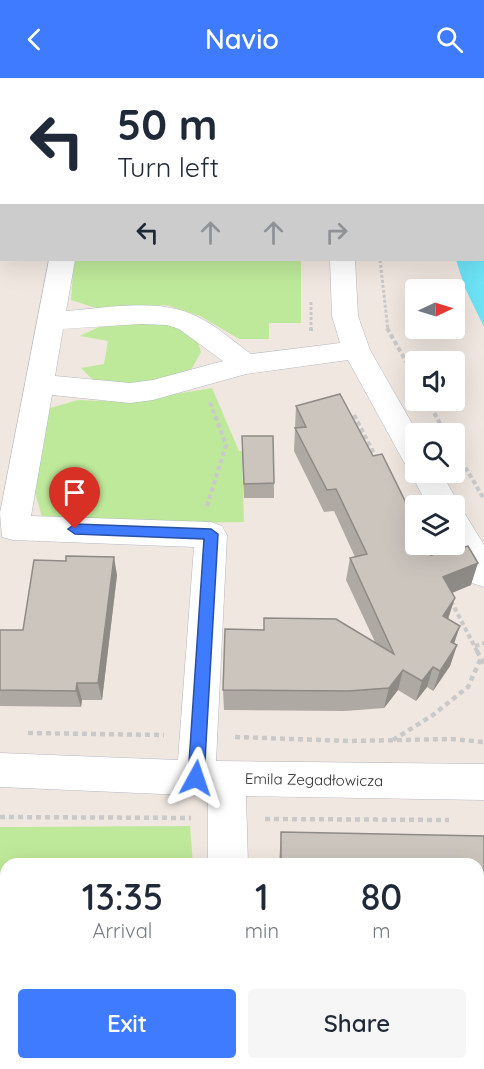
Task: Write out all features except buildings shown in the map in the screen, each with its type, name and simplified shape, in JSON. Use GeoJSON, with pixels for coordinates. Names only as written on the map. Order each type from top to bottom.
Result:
{"type":"FeatureCollection","features":[{"type":"Feature","properties":{"kind":"street"},"geometry":{"type":"LineString","coordinates":[[62,261],[13,528],[211,534],[212,778],[226,818],[228,858]]}},
{"type":"Feature","properties":{"kind":"street"},"geometry":{"type":"LineString","coordinates":[[343,261],[345,316],[356,350],[405,437]]}},
{"type":"Feature","properties":{"kind":"street"},"geometry":{"type":"LineString","coordinates":[[50,321],[169,315],[189,323],[246,364]]}},
{"type":"Feature","properties":{"kind":"street"},"geometry":{"type":"LineString","coordinates":[[38,384],[130,393],[153,390],[246,364],[356,350]]}},
{"type":"Feature","properties":{"kind":"street"},"geometry":{"type":"LineString","coordinates":[[465,542],[484,574]]}},
{"type":"Feature","properties":{"kind":"street","name":"Emila Zegadłowicza"},"geometry":{"type":"LineString","coordinates":[[0,770],[212,778],[484,782]]}},
{"type":"Feature","properties":{"kind":"path"},"geometry":{"type":"LineString","coordinates":[[380,261],[387,328],[405,360]]}},
{"type":"Feature","properties":{"kind":"path"},"geometry":{"type":"LineString","coordinates":[[198,534],[226,445],[199,377]]}},
{"type":"Feature","properties":{"kind":"path"},"geometry":{"type":"LineString","coordinates":[[352,411],[378,461]]}},
{"type":"Feature","properties":{"kind":"path"},"geometry":{"type":"LineString","coordinates":[[465,467],[484,499]]}},
{"type":"Feature","properties":{"kind":"path"},"geometry":{"type":"LineString","coordinates":[[449,597],[484,664]]}},
{"type":"Feature","properties":{"kind":"path"},"geometry":{"type":"LineString","coordinates":[[475,646],[484,643]]}},
{"type":"Feature","properties":{"kind":"path"},"geometry":{"type":"LineString","coordinates":[[393,741],[433,715],[468,687],[481,658]]}},
{"type":"Feature","properties":{"kind":"path"},"geometry":{"type":"LineString","coordinates":[[22,734],[167,735]]}},
{"type":"Feature","properties":{"kind":"path"},"geometry":{"type":"LineString","coordinates":[[224,737],[393,741],[451,739],[484,742]]}},
{"type":"Feature","properties":{"kind":"path"},"geometry":{"type":"LineString","coordinates":[[0,817],[460,820]]}},
{"type":"Feature","properties":{"kind":"green space"},"geometry":{"type":"Polygon","coordinates":[[[74,261],[301,261],[301,323],[269,323],[269,339],[239,339],[200,316],[166,305],[102,310],[71,300],[74,261]]]}},
{"type":"Feature","properties":{"kind":"green space"},"geometry":{"type":"Polygon","coordinates":[[[161,320],[196,336],[201,352],[191,370],[146,385],[123,387],[97,382],[81,368],[104,364],[108,341],[80,336],[103,325],[161,320]]]}},
{"type":"Feature","properties":{"kind":"green space"},"geometry":{"type":"Polygon","coordinates":[[[212,388],[239,451],[242,451],[244,522],[63,525],[43,520],[33,486],[50,408],[78,400],[127,402],[212,388]]]}},
{"type":"Feature","properties":{"kind":"green space"},"geometry":{"type":"Polygon","coordinates":[[[190,826],[193,858],[0,858],[0,827],[190,826]]]}},
{"type":"Feature","properties":{"kind":"water"},"geometry":{"type":"Polygon","coordinates":[[[456,261],[484,261],[484,327],[465,288],[465,279],[462,279],[456,261]]]}},
{"type":"Feature","properties":{"kind":"route"},"geometry":{"type":"LineString","coordinates":[[75,529],[211,534],[205,663],[196,778]]}}]}
